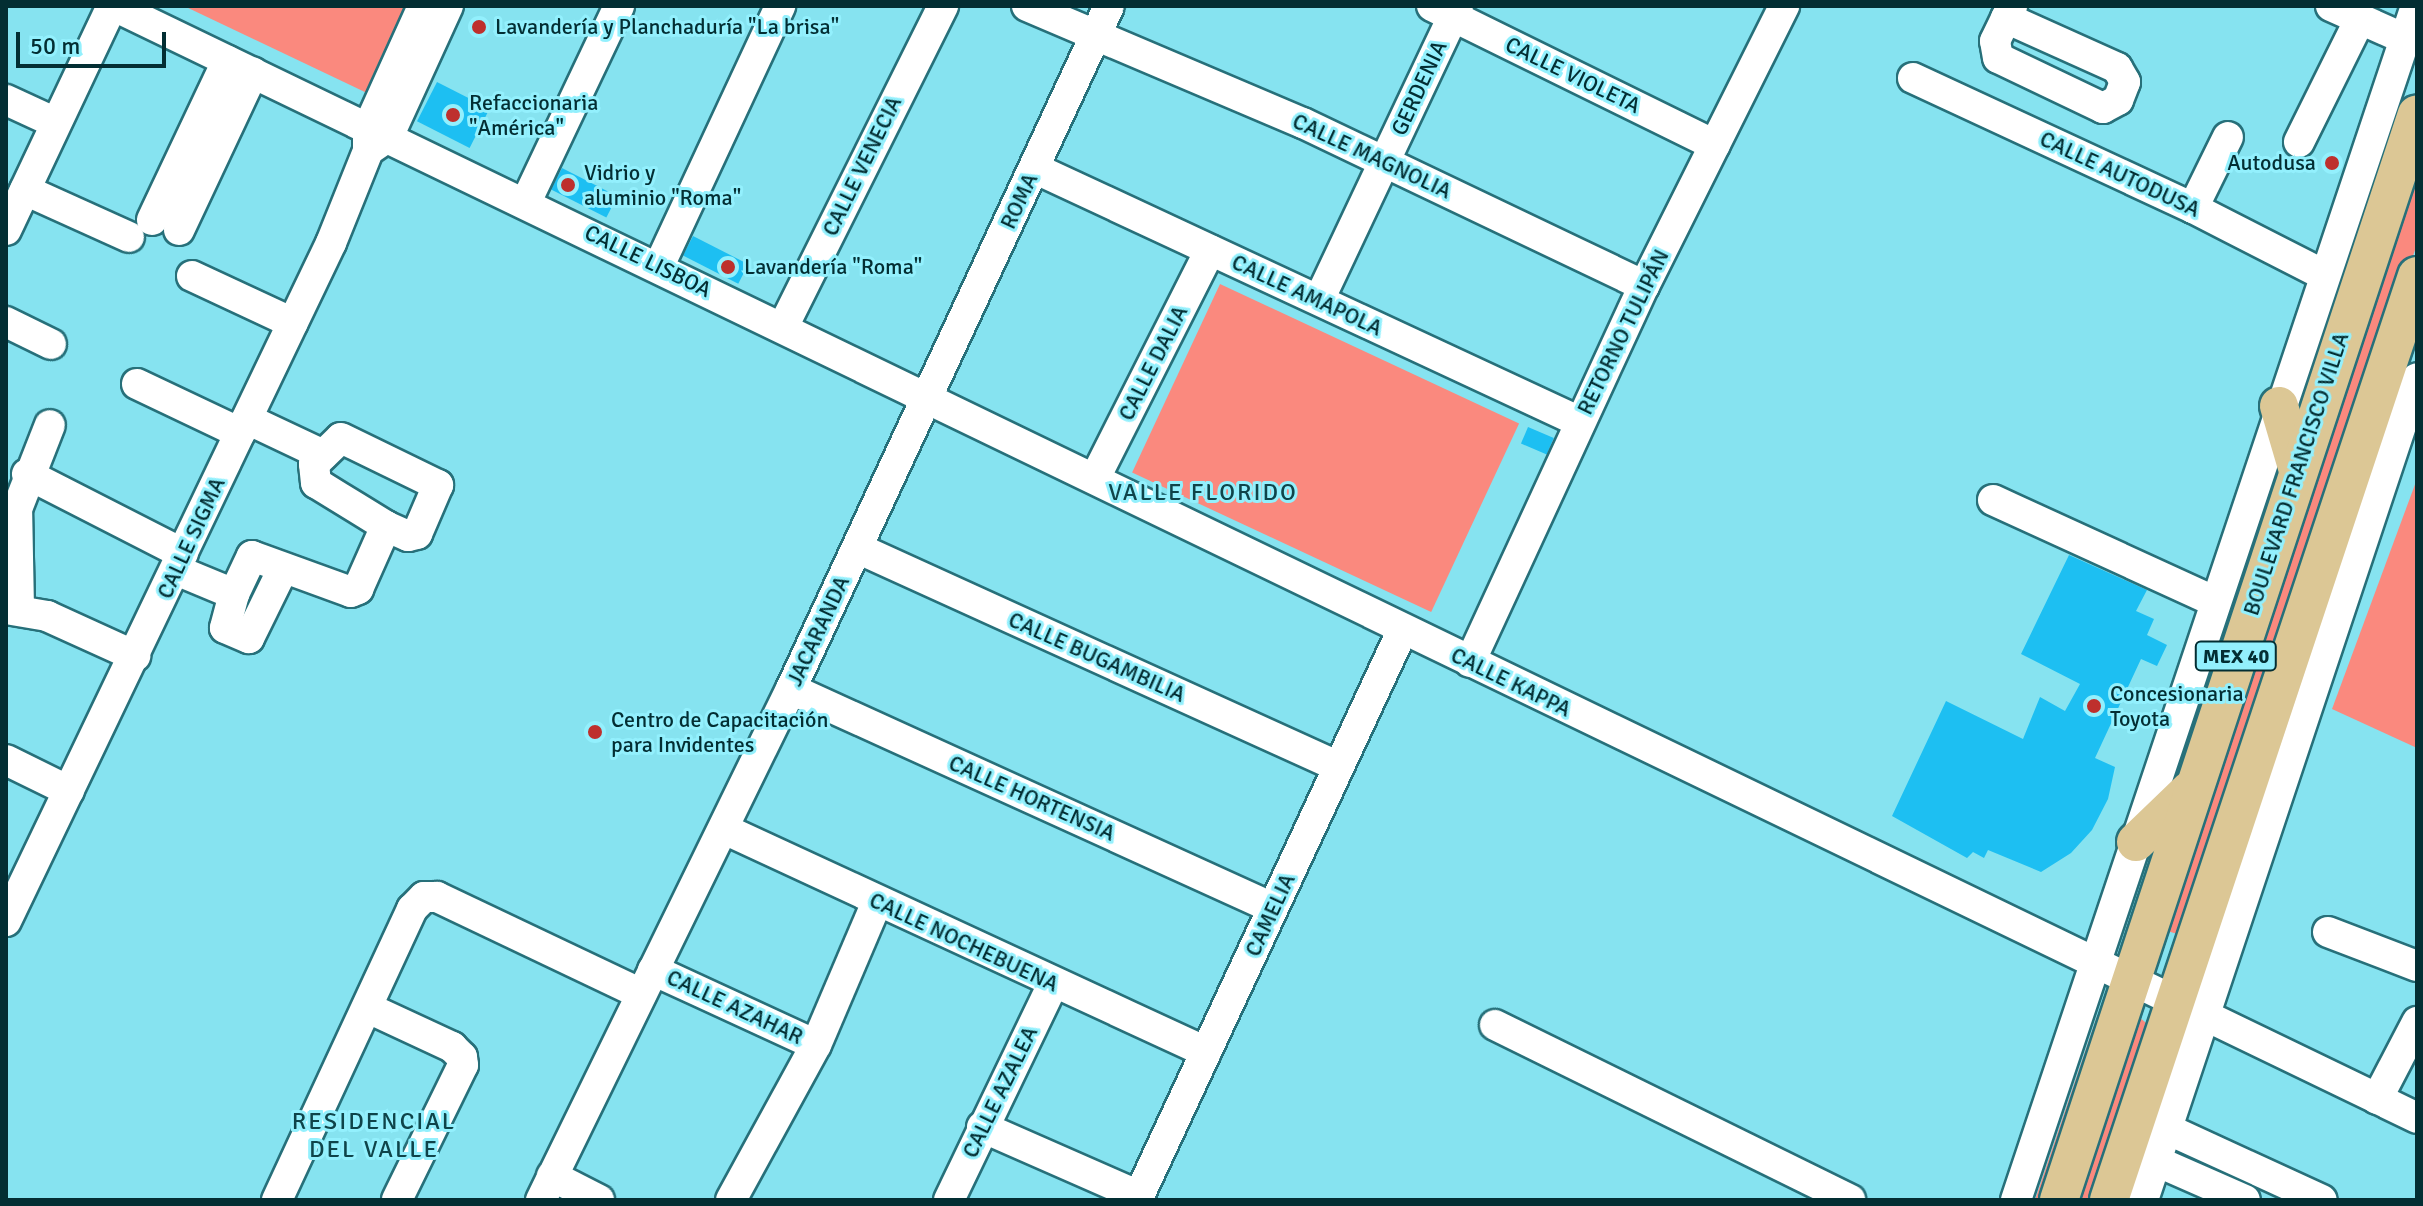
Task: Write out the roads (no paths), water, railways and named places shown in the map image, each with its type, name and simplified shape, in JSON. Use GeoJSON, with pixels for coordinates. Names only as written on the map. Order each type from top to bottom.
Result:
{"type":"FeatureCollection","features":[{"type":"Feature","properties":{"kind":"main road","name":"BOULEVARD FRANCISCO VILLA"},"geometry":{"type":"LineString","coordinates":[[2059,1200],[2297,467],[2417,114]]}},
{"type":"Feature","properties":{"kind":"main road","name":"MEX 40"},"geometry":{"type":"LineString","coordinates":[[2109,1200],[2190,1012],[2417,276]]}},
{"type":"Feature","properties":{"kind":"main road"},"geometry":{"type":"LineString","coordinates":[[2279,406],[2297,467]]}},
{"type":"Feature","properties":{"kind":"main road"},"geometry":{"type":"LineString","coordinates":[[2136,842],[2195,785]]}},
{"type":"Feature","properties":{"kind":"street"},"geometry":{"type":"LineString","coordinates":[[6,230],[43,117],[95,6]]}},
{"type":"Feature","properties":{"kind":"street"},"geometry":{"type":"LineString","coordinates":[[16,194],[113,6],[240,67],[374,139]]}},
{"type":"Feature","properties":{"kind":"street"},"geometry":{"type":"LineString","coordinates":[[374,139],[423,6]]}},
{"type":"Feature","properties":{"kind":"street"},"geometry":{"type":"LineString","coordinates":[[374,139],[448,6]]}},
{"type":"Feature","properties":{"kind":"street"},"geometry":{"type":"LineString","coordinates":[[526,202],[619,6]]}},
{"type":"Feature","properties":{"kind":"street"},"geometry":{"type":"LineString","coordinates":[[659,266],[780,6]]}},
{"type":"Feature","properties":{"kind":"street","name":"CALLE VENECIA"},"geometry":{"type":"LineString","coordinates":[[783,327],[943,6]]}},
{"type":"Feature","properties":{"kind":"street","name":"CALLE MAGNOLIA"},"geometry":{"type":"LineString","coordinates":[[1027,6],[1384,162],[1644,286]]}},
{"type":"Feature","properties":{"kind":"street","name":"ROMA"},"geometry":{"type":"LineString","coordinates":[[928,395],[1109,6]]}},
{"type":"Feature","properties":{"kind":"street","name":"RETORNO TULIPÁN"},"geometry":{"type":"LineString","coordinates":[[1470,662],[1644,286],[1784,6]]}},
{"type":"Feature","properties":{"kind":"street"},"geometry":{"type":"LineString","coordinates":[[2331,6],[2405,39]]}},
{"type":"Feature","properties":{"kind":"street"},"geometry":{"type":"LineString","coordinates":[[2016,1200],[2279,406],[2416,6]]}},
{"type":"Feature","properties":{"kind":"street","name":"CALLE VIOLETA"},"geometry":{"type":"LineString","coordinates":[[1448,9],[1715,145]]}},
{"type":"Feature","properties":{"kind":"street","name":"GERDENIA"},"geometry":{"type":"LineString","coordinates":[[1319,300],[1384,162],[1448,9]]}},
{"type":"Feature","properties":{"kind":"street"},"geometry":{"type":"LineString","coordinates":[[2299,142],[2360,19]]}},
{"type":"Feature","properties":{"kind":"street"},"geometry":{"type":"LineString","coordinates":[[16,194],[153,229],[240,67]]}},
{"type":"Feature","properties":{"kind":"street","name":"CALLE AUTODUSA"},"geometry":{"type":"LineString","coordinates":[[1913,78],[2193,208],[2324,275]]}},
{"type":"Feature","properties":{"kind":"street"},"geometry":{"type":"LineString","coordinates":[[6,100],[43,117]]}},
{"type":"Feature","properties":{"kind":"street"},"geometry":{"type":"LineString","coordinates":[[2193,208],[2228,137]]}},
{"type":"Feature","properties":{"kind":"street","name":"CALLE LISBOA"},"geometry":{"type":"LineString","coordinates":[[374,139],[526,202],[928,395]]}},
{"type":"Feature","properties":{"kind":"street","name":"CALLE SIGMA"},"geometry":{"type":"LineString","coordinates":[[8,910],[180,562],[293,323],[374,139]]}},
{"type":"Feature","properties":{"kind":"street","name":"CALLE AMAPOLA"},"geometry":{"type":"LineString","coordinates":[[1034,168],[1580,422]]}},
{"type":"Feature","properties":{"kind":"street","name":"CALLE DALIA"},"geometry":{"type":"LineString","coordinates":[[1096,476],[1210,250]]}},
{"type":"Feature","properties":{"kind":"street"},"geometry":{"type":"LineString","coordinates":[[192,276],[293,323]]}},
{"type":"Feature","properties":{"kind":"street"},"geometry":{"type":"LineString","coordinates":[[6,322],[51,344]]}},
{"type":"Feature","properties":{"kind":"street"},"geometry":{"type":"LineString","coordinates":[[2143,1200],[2167,1129],[2190,1012],[2417,378]]}},
{"type":"Feature","properties":{"kind":"street"},"geometry":{"type":"LineString","coordinates":[[137,384],[323,455]]}},
{"type":"Feature","properties":{"kind":"street","name":"CALLE KAPPA"},"geometry":{"type":"LineString","coordinates":[[928,395],[2190,1012],[2417,1118]]}},
{"type":"Feature","properties":{"kind":"street","name":"JACARANDA"},"geometry":{"type":"LineString","coordinates":[[547,1188],[724,829],[928,395]]}},
{"type":"Feature","properties":{"kind":"street"},"geometry":{"type":"LineString","coordinates":[[50,425],[27,474],[17,509],[10,614],[36,630],[130,666]]}},
{"type":"Feature","properties":{"kind":"street"},"geometry":{"type":"LineString","coordinates":[[351,439],[438,485],[417,534],[408,536],[386,526],[316,483],[314,464],[323,455],[334,442],[351,439]]}},
{"type":"Feature","properties":{"kind":"street"},"geometry":{"type":"LineString","coordinates":[[27,474],[234,594]]}},
{"type":"Feature","properties":{"kind":"street"},"geometry":{"type":"LineString","coordinates":[[1993,500],[2214,601]]}},
{"type":"Feature","properties":{"kind":"street"},"geometry":{"type":"LineString","coordinates":[[283,569],[249,638],[225,628],[234,594],[252,556],[351,592],[366,574],[386,526]]}},
{"type":"Feature","properties":{"kind":"street","name":"CALLE BUGAMBILIA"},"geometry":{"type":"LineString","coordinates":[[857,548],[1337,766]]}},
{"type":"Feature","properties":{"kind":"street","name":"CAMELIA"},"geometry":{"type":"LineString","coordinates":[[1138,1198],[1403,629]]}},
{"type":"Feature","properties":{"kind":"street","name":"CALLE HORTENSIA"},"geometry":{"type":"LineString","coordinates":[[791,689],[1273,908]]}},
{"type":"Feature","properties":{"kind":"street"},"geometry":{"type":"LineString","coordinates":[[6,760],[69,791]]}},
{"type":"Feature","properties":{"kind":"street","name":"CALLE NOCHEBUENA"},"geometry":{"type":"LineString","coordinates":[[724,829],[1053,984],[1206,1052]]}},
{"type":"Feature","properties":{"kind":"street","name":"CALLE AZAHAR"},"geometry":{"type":"LineString","coordinates":[[368,1008],[412,909],[431,896],[816,1045]]}},
{"type":"Feature","properties":{"kind":"street"},"geometry":{"type":"LineString","coordinates":[[731,1200],[816,1045],[877,902]]}},
{"type":"Feature","properties":{"kind":"street"},"geometry":{"type":"LineString","coordinates":[[2328,932],[2417,966]]}},
{"type":"Feature","properties":{"kind":"street","name":"CALLE AZALEA"},"geometry":{"type":"LineString","coordinates":[[949,1200],[1053,984]]}},
{"type":"Feature","properties":{"kind":"street"},"geometry":{"type":"LineString","coordinates":[[277,1200],[368,1008],[452,1047],[462,1057],[397,1200]]}},
{"type":"Feature","properties":{"kind":"street"},"geometry":{"type":"LineString","coordinates":[[2377,1099],[2417,1022]]}},
{"type":"Feature","properties":{"kind":"street"},"geometry":{"type":"LineString","coordinates":[[1495,1025],[1850,1200]]}},
{"type":"Feature","properties":{"kind":"street"},"geometry":{"type":"LineString","coordinates":[[982,1127],[1138,1198]]}},
{"type":"Feature","properties":{"kind":"street"},"geometry":{"type":"LineString","coordinates":[[2167,1129],[2322,1200]]}},
{"type":"Feature","properties":{"kind":"street"},"geometry":{"type":"LineString","coordinates":[[2156,1161],[2245,1200]]}},
{"type":"Feature","properties":{"kind":"street"},"geometry":{"type":"LineString","coordinates":[[547,1188],[599,1200]]}},
{"type":"Feature","properties":{"kind":"place","name":"Lavandería y Planchaduría \"La brisa\""},"geometry":{"type":"Point","coordinates":[479,27]}},
{"type":"Feature","properties":{"kind":"place","name":"Refaccionaria \"América\""},"geometry":{"type":"Point","coordinates":[453,115]}},
{"type":"Feature","properties":{"kind":"place","name":"Autodusa"},"geometry":{"type":"Point","coordinates":[2332,163]}},
{"type":"Feature","properties":{"kind":"place","name":"Vidrio y aluminio \"Roma\""},"geometry":{"type":"Point","coordinates":[568,185]}},
{"type":"Feature","properties":{"kind":"place","name":"Lavandería \"Roma\""},"geometry":{"type":"Point","coordinates":[728,267]}},
{"type":"Feature","properties":{"kind":"place","name":"Concesionaria Toyota"},"geometry":{"type":"Point","coordinates":[2094,706]}},
{"type":"Feature","properties":{"kind":"place","name":"Centro de Capacitación para Invidentes"},"geometry":{"type":"Point","coordinates":[595,732]}},
{"type":"Feature","properties":{"kind":"district","name":"VALLE FLORIDO"},"geometry":{"type":"Point","coordinates":[1203,493]}},
{"type":"Feature","properties":{"kind":"district","name":"RESIDENCIAL DEL VALLE"},"geometry":{"type":"Point","coordinates":[374,1136]}}]}
